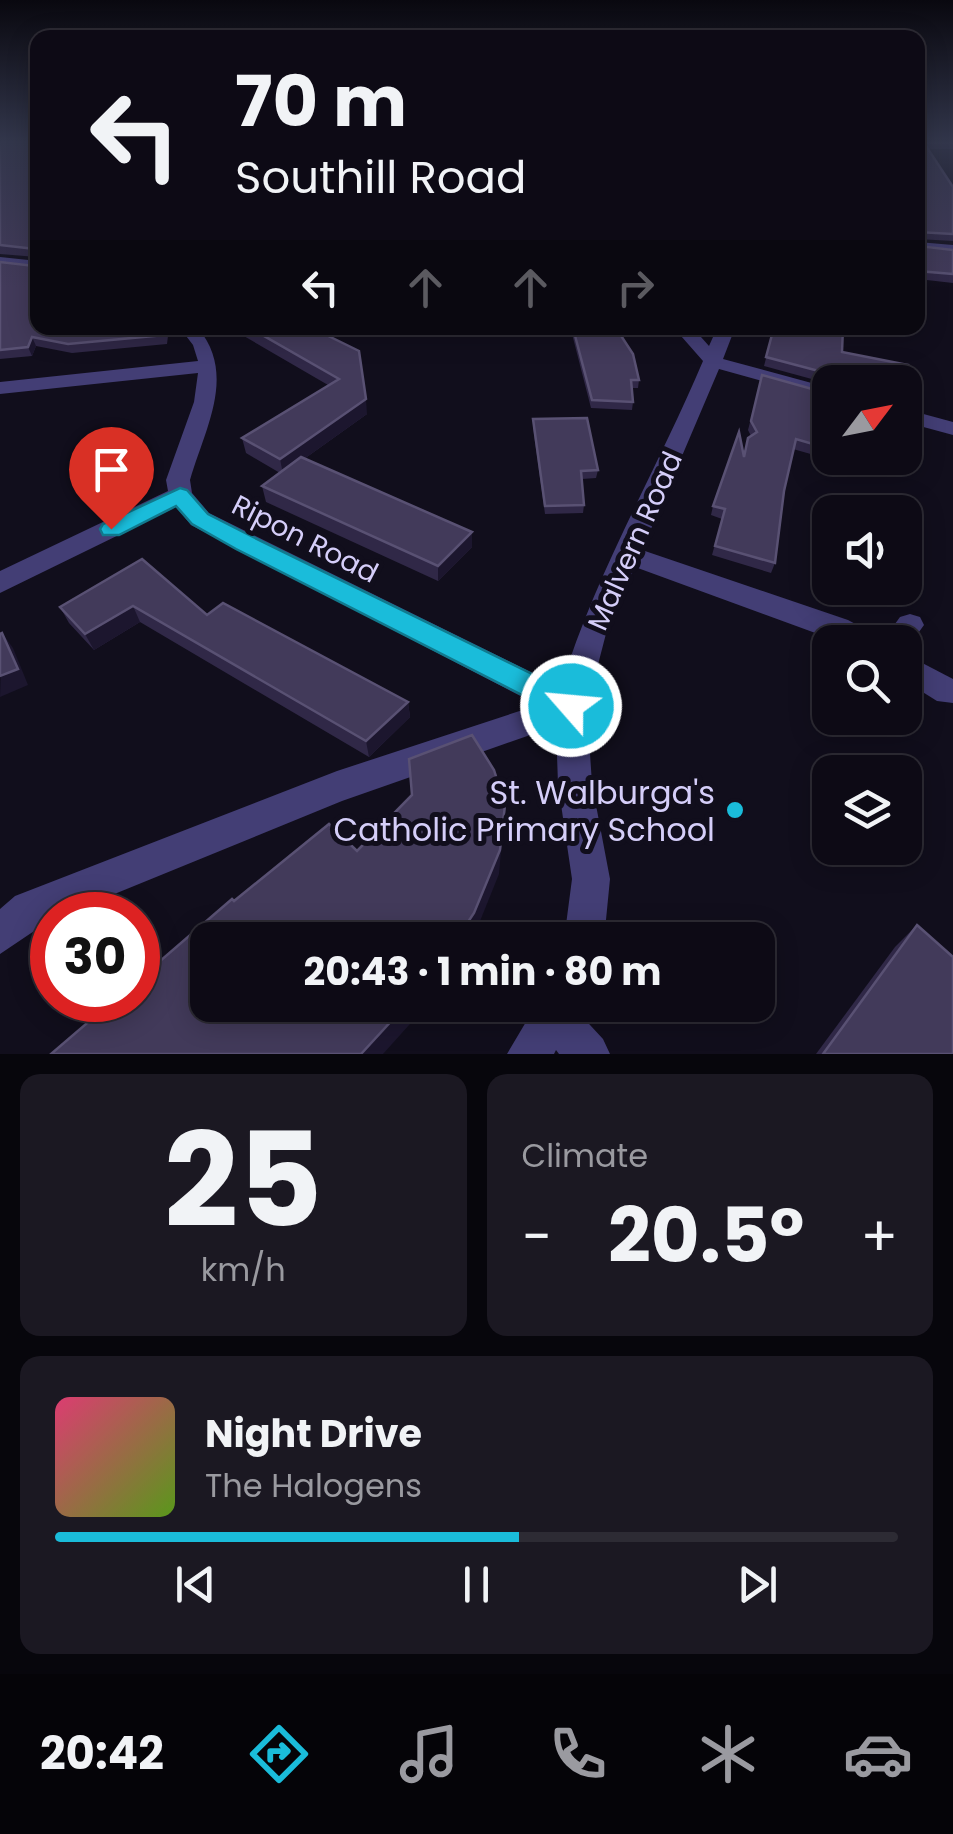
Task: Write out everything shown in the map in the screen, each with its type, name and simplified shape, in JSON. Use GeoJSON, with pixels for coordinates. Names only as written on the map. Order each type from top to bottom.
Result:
{"type":"FeatureCollection","features":[{"type":"Feature","properties":{"kind":"street"},"geometry":{"type":"LineString","coordinates":[[925,248],[953,250]]}},
{"type":"Feature","properties":{"kind":"street"},"geometry":{"type":"LineString","coordinates":[[0,262],[30,265]]}},
{"type":"Feature","properties":{"kind":"street"},"geometry":{"type":"LineString","coordinates":[[0,584],[180,496],[178,480],[210,384],[209,366],[194,335]]}},
{"type":"Feature","properties":{"kind":"street"},"geometry":{"type":"LineString","coordinates":[[689,335],[714,362],[812,389]]}},
{"type":"Feature","properties":{"kind":"street","name":"Malvern Road"},"geometry":{"type":"LineString","coordinates":[[586,922],[591,880],[575,784],[571,706],[594,626],[724,335]]}},
{"type":"Feature","properties":{"kind":"street"},"geometry":{"type":"LineString","coordinates":[[0,388],[209,366]]}},
{"type":"Feature","properties":{"kind":"street"},"geometry":{"type":"LineString","coordinates":[[922,420],[953,428]]}},
{"type":"Feature","properties":{"kind":"street","name":"Ripon Road"},"geometry":{"type":"LineString","coordinates":[[180,496],[200,519],[244,543],[571,706]]}},
{"type":"Feature","properties":{"kind":"street"},"geometry":{"type":"LineString","coordinates":[[628,555],[829,625]]}},
{"type":"Feature","properties":{"kind":"street"},"geometry":{"type":"LineString","coordinates":[[922,676],[948,692]]}},
{"type":"Feature","properties":{"kind":"street"},"geometry":{"type":"LineString","coordinates":[[0,934],[29,910],[65,895],[337,788],[571,706]]}},
{"type":"Feature","properties":{"kind":"street"},"geometry":{"type":"LineString","coordinates":[[529,1054],[551,1022]]}},
{"type":"Feature","properties":{"kind":"street"},"geometry":{"type":"LineString","coordinates":[[566,1022],[588,1054]]}},
{"type":"Feature","properties":{"kind":"building"},"geometry":{"type":"Polygon","coordinates":[[[0,189],[30,189],[30,248],[0,245],[0,189]]]}},
{"type":"Feature","properties":{"kind":"building"},"geometry":{"type":"Polygon","coordinates":[[[925,189],[953,189],[953,234],[925,232],[925,189]]]}},
{"type":"Feature","properties":{"kind":"building"},"geometry":{"type":"Polygon","coordinates":[[[925,247],[953,250],[953,274],[925,272],[925,247]]]}},
{"type":"Feature","properties":{"kind":"building"},"geometry":{"type":"Polygon","coordinates":[[[0,262],[30,266],[30,335],[164,335],[68,344],[32,337],[28,347],[0,350],[0,262]]]}},
{"type":"Feature","properties":{"kind":"building"},"geometry":{"type":"Polygon","coordinates":[[[262,335],[326,335],[359,351],[366,399],[280,459],[242,438],[339,379],[262,335]]]}},
{"type":"Feature","properties":{"kind":"building"},"geometry":{"type":"Polygon","coordinates":[[[575,335],[621,335],[633,354],[639,380],[631,380],[633,402],[592,400],[575,335]]]}},
{"type":"Feature","properties":{"kind":"building"},"geometry":{"type":"Polygon","coordinates":[[[772,335],[843,335],[842,352],[908,365],[812,365],[812,369],[766,357],[772,335]]]}},
{"type":"Feature","properties":{"kind":"building"},"geometry":{"type":"Polygon","coordinates":[[[762,375],[812,389],[812,444],[796,439],[784,491],[775,563],[715,546],[725,509],[713,506],[739,432],[744,457],[748,438],[757,432],[751,421],[762,375]]]}},
{"type":"Feature","properties":{"kind":"building"},"geometry":{"type":"Polygon","coordinates":[[[587,418],[598,470],[581,471],[584,505],[545,506],[533,419],[587,418]]]}},
{"type":"Feature","properties":{"kind":"building"},"geometry":{"type":"Polygon","coordinates":[[[301,457],[472,532],[438,566],[262,486],[301,457]]]}},
{"type":"Feature","properties":{"kind":"building"},"geometry":{"type":"Polygon","coordinates":[[[142,559],[207,615],[223,603],[408,702],[366,741],[133,606],[85,634],[60,607],[142,559]]]}},
{"type":"Feature","properties":{"kind":"building"},"geometry":{"type":"Polygon","coordinates":[[[0,634],[18,669],[0,676],[0,634]]]}},
{"type":"Feature","properties":{"kind":"building"},"geometry":{"type":"Polygon","coordinates":[[[472,735],[494,770],[505,805],[500,850],[468,922],[205,922],[329,824],[357,851],[412,795],[409,759],[472,735]]]}},
{"type":"Feature","properties":{"kind":"building"},"geometry":{"type":"Polygon","coordinates":[[[917,925],[953,957],[953,1054],[823,1054],[917,925]]]}},
{"type":"Feature","properties":{"kind":"building"},"geometry":{"type":"Polygon","coordinates":[[[190,935],[190,1022],[390,1022],[361,1054],[51,1054],[88,1022],[160,1022],[160,961],[190,935]]]}},
{"type":"Feature","properties":{"kind":"place","name":"St. Walburga's Catholic Primary School"},"geometry":{"type":"Point","coordinates":[735,810]}},
{"type":"Feature","properties":{"kind":"route"},"geometry":{"type":"LineString","coordinates":[[111,529],[180,496],[200,519],[244,543],[571,706]]}}]}
